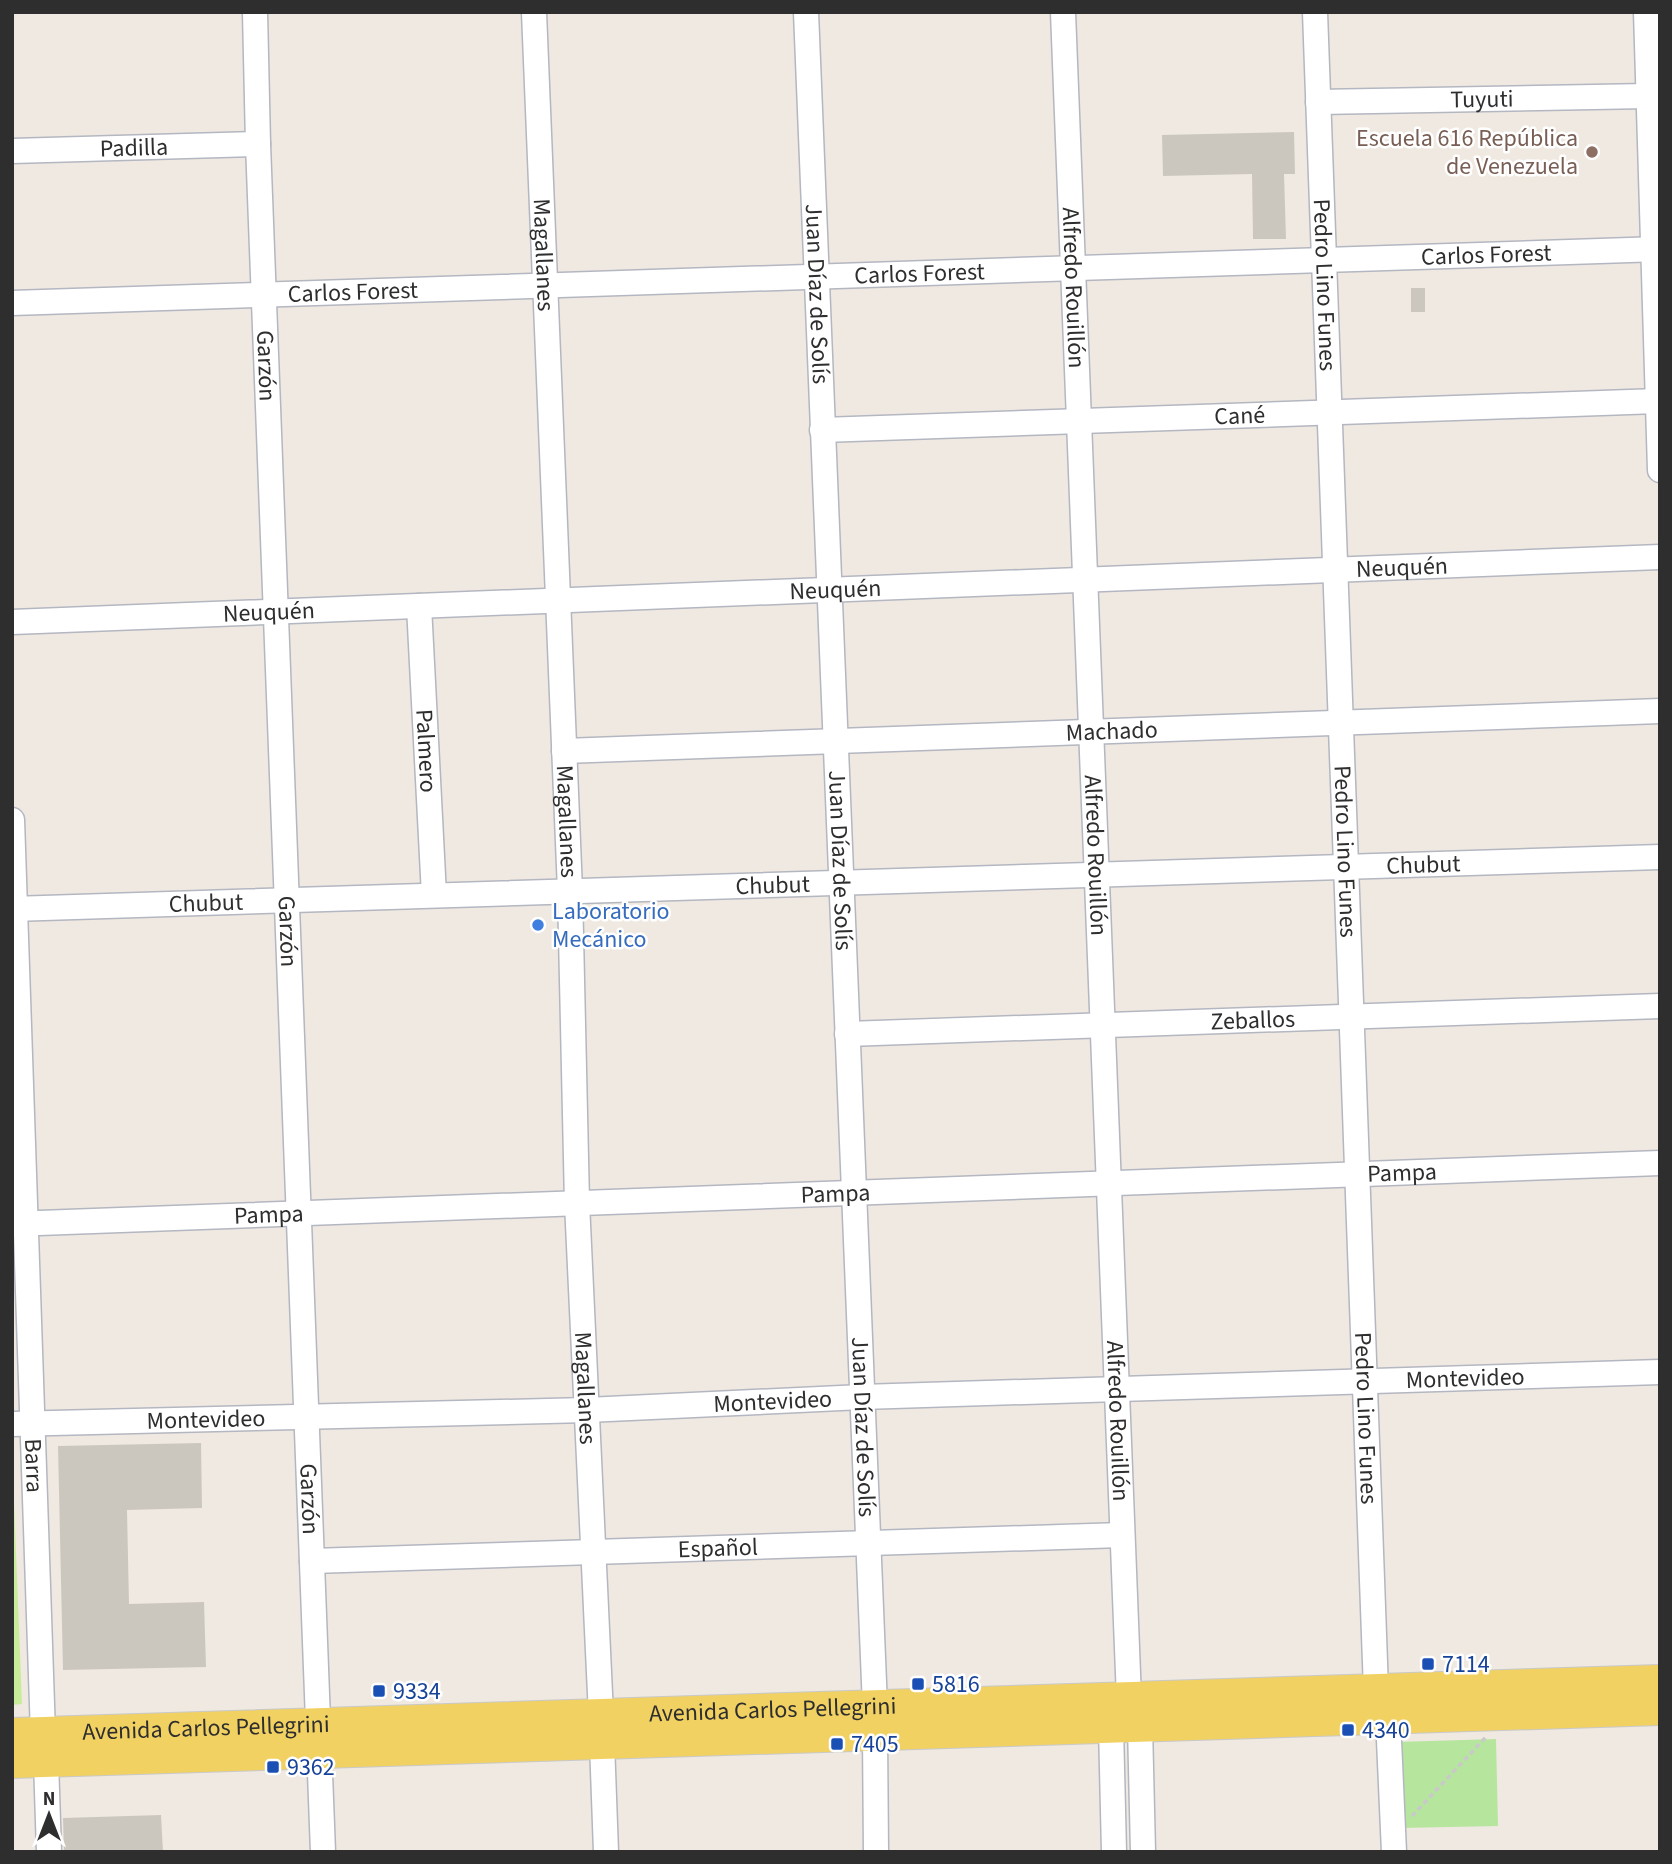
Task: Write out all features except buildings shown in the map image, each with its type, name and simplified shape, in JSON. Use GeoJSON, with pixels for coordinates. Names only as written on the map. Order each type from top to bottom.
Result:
{"type":"FeatureCollection","features":[{"type":"Feature","properties":{"kind":"main road","name":"Avenida Carlos Pellegrini"},"geometry":{"type":"LineString","coordinates":[[12,1762],[34,1743],[319,1739],[875,1721],[1127,1717],[1382,1704],[1660,1681]]}},
{"type":"Feature","properties":{"kind":"main road","name":"Avenida Carlos Pellegrini"},"geometry":{"type":"LineString","coordinates":[[1382,1704],[1496,1715],[1660,1709]]}},
{"type":"Feature","properties":{"kind":"street","name":"Garzón"},"geometry":{"type":"LineString","coordinates":[[256,12],[258,144],[323,1852]]}},
{"type":"Feature","properties":{"kind":"street","name":"Magallanes"},"geometry":{"type":"LineString","coordinates":[[534,12],[570,891],[577,1203],[595,1552],[606,1852]]}},
{"type":"Feature","properties":{"kind":"street","name":"Juan Díaz de Solís"},"geometry":{"type":"LineString","coordinates":[[806,12],[875,1721],[876,1852]]}},
{"type":"Feature","properties":{"kind":"street","name":"Alfredo Rouillón"},"geometry":{"type":"LineString","coordinates":[[1063,12],[1117,1389],[1127,1717]]}},
{"type":"Feature","properties":{"kind":"street","name":"Pedro Lino Funes"},"geometry":{"type":"LineString","coordinates":[[1315,12],[1365,1381],[1382,1704],[1394,1852]]}},
{"type":"Feature","properties":{"kind":"street"},"geometry":{"type":"LineString","coordinates":[[1646,12],[1656,249],[1660,470]]}},
{"type":"Feature","properties":{"kind":"street","name":"Tuyuti"},"geometry":{"type":"LineString","coordinates":[[1318,102],[1648,96]]}},
{"type":"Feature","properties":{"kind":"street","name":"Padilla"},"geometry":{"type":"LineString","coordinates":[[12,151],[258,144]]}},
{"type":"Feature","properties":{"kind":"street","name":"Carlos Forest"},"geometry":{"type":"LineString","coordinates":[[12,303],[1656,249]]}},
{"type":"Feature","properties":{"kind":"street","name":"Cané"},"geometry":{"type":"LineString","coordinates":[[822,430],[1658,401]]}},
{"type":"Feature","properties":{"kind":"street","name":"Neuquén"},"geometry":{"type":"LineString","coordinates":[[12,622],[1660,557]]}},
{"type":"Feature","properties":{"kind":"street","name":"Palmero"},"geometry":{"type":"LineString","coordinates":[[419,606],[434,895]]}},
{"type":"Feature","properties":{"kind":"street","name":"Machado"},"geometry":{"type":"LineString","coordinates":[[564,751],[1660,711]]}},
{"type":"Feature","properties":{"kind":"street","name":"Barra"},"geometry":{"type":"LineString","coordinates":[[12,820],[22,1423],[34,1743],[49,1852]]}},
{"type":"Feature","properties":{"kind":"street","name":"Chubut"},"geometry":{"type":"LineString","coordinates":[[14,909],[1660,857]]}},
{"type":"Feature","properties":{"kind":"street","name":"Zeballos"},"geometry":{"type":"LineString","coordinates":[[847,1034],[1660,1006]]}},
{"type":"Feature","properties":{"kind":"street","name":"Pampa"},"geometry":{"type":"LineString","coordinates":[[19,1224],[1660,1163]]}},
{"type":"Feature","properties":{"kind":"street","name":"Montevideo"},"geometry":{"type":"LineString","coordinates":[[22,1423],[306,1414],[586,1410],[862,1397],[1660,1372]]}},
{"type":"Feature","properties":{"kind":"street","name":"Español"},"geometry":{"type":"LineString","coordinates":[[312,1561],[1122,1535]]}},
{"type":"Feature","properties":{"kind":"street"},"geometry":{"type":"LineString","coordinates":[[1114,1852],[1127,1717]]}},
{"type":"Feature","properties":{"kind":"street"},"geometry":{"type":"LineString","coordinates":[[1127,1717],[1143,1852]]}},
{"type":"Feature","properties":{"kind":"path"},"geometry":{"type":"LineString","coordinates":[[1393,1826],[1406,1823],[1492,1732],[1496,1715]]}},
{"type":"Feature","properties":{"kind":"green space"},"geometry":{"type":"Polygon","coordinates":[[[12,1451],[22,1704],[12,1705],[12,1451]]]}},
{"type":"Feature","properties":{"kind":"green space"},"geometry":{"type":"Polygon","coordinates":[[[1496,1739],[1498,1826],[1400,1828],[1397,1742],[1496,1739]]]}},
{"type":"Feature","properties":{"kind":"place","name":"Escuela 616 República de Venezuela"},"geometry":{"type":"Point","coordinates":[1592,152]}},
{"type":"Feature","properties":{"kind":"place","name":"Laboratorio Mecánico"},"geometry":{"type":"Point","coordinates":[538,925]}},
{"type":"Feature","properties":{"kind":"place","name":"7114"},"geometry":{"type":"Point","coordinates":[1428,1664]}},
{"type":"Feature","properties":{"kind":"place","name":"5816"},"geometry":{"type":"Point","coordinates":[918,1684]}},
{"type":"Feature","properties":{"kind":"place","name":"9334"},"geometry":{"type":"Point","coordinates":[379,1691]}},
{"type":"Feature","properties":{"kind":"place","name":"4340"},"geometry":{"type":"Point","coordinates":[1348,1730]}},
{"type":"Feature","properties":{"kind":"place","name":"7405"},"geometry":{"type":"Point","coordinates":[837,1744]}},
{"type":"Feature","properties":{"kind":"place","name":"9362"},"geometry":{"type":"Point","coordinates":[273,1767]}}]}
